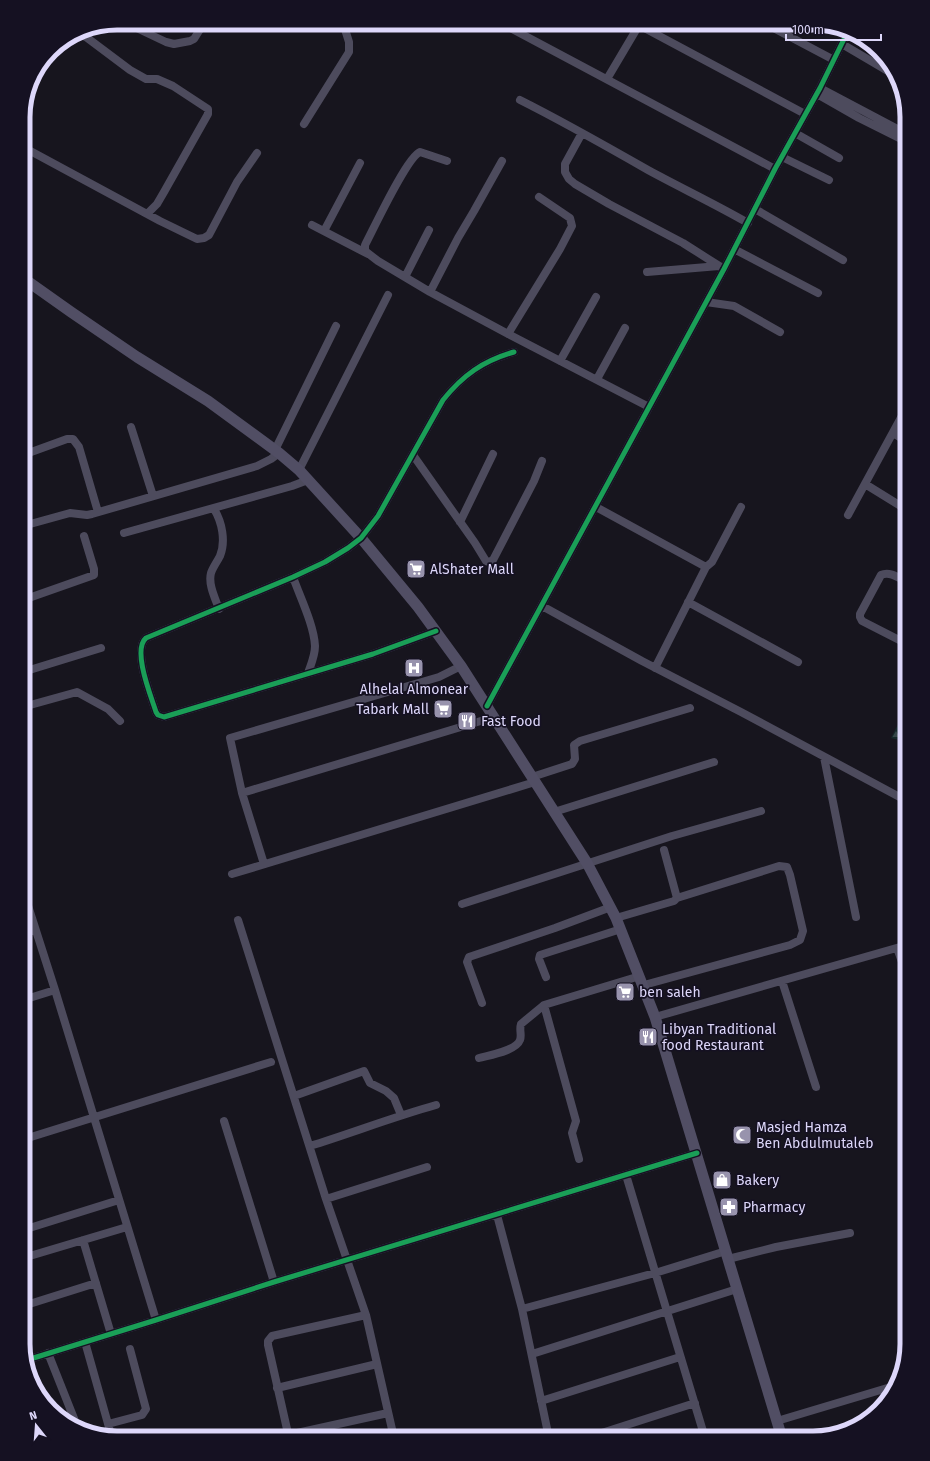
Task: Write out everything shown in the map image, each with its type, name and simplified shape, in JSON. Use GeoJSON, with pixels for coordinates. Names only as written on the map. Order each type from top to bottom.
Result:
{"type":"FeatureCollection","features":[{"type":"Feature","properties":{"kind":"main road"},"geometry":{"type":"LineString","coordinates":[[30,283],[137,357],[208,401],[277,451],[299,470],[361,538],[436,631],[461,666],[587,864],[611,907],[642,980],[697,1153],[780,1431]]}},
{"type":"Feature","properties":{"kind":"street"},"geometry":{"type":"LineString","coordinates":[[141,30],[166,42],[174,44],[194,39],[200,30]]}},
{"type":"Feature","properties":{"kind":"street"},"geometry":{"type":"LineString","coordinates":[[304,124],[349,52],[350,42],[346,30]]}},
{"type":"Feature","properties":{"kind":"street"},"geometry":{"type":"LineString","coordinates":[[514,30],[775,169]]}},
{"type":"Feature","properties":{"kind":"street"},"geometry":{"type":"LineString","coordinates":[[607,79],[634,30]]}},
{"type":"Feature","properties":{"kind":"street"},"geometry":{"type":"LineString","coordinates":[[648,30],[805,114]]}},
{"type":"Feature","properties":{"kind":"street"},"geometry":{"type":"LineString","coordinates":[[777,30],[834,60]]}},
{"type":"Feature","properties":{"kind":"street"},"geometry":{"type":"LineString","coordinates":[[85,37],[130,70],[146,79],[157,79],[173,86],[208,109],[208,114],[161,198],[147,214]]}},
{"type":"Feature","properties":{"kind":"street"},"geometry":{"type":"LineString","coordinates":[[487,706],[706,302],[722,267],[748,223],[845,37]]}},
{"type":"Feature","properties":{"kind":"street"},"geometry":{"type":"LineString","coordinates":[[842,44],[885,70]]}},
{"type":"Feature","properties":{"kind":"street"},"geometry":{"type":"LineString","coordinates":[[818,91],[900,131]]}},
{"type":"Feature","properties":{"kind":"street"},"geometry":{"type":"LineString","coordinates":[[818,91],[859,118],[900,138]]}},
{"type":"Feature","properties":{"kind":"street"},"geometry":{"type":"LineString","coordinates":[[520,100],[649,171],[725,209],[748,223]]}},
{"type":"Feature","properties":{"kind":"street"},"geometry":{"type":"LineString","coordinates":[[582,133],[565,164],[569,179],[609,204],[683,243],[722,267]]}},
{"type":"Feature","properties":{"kind":"street"},"geometry":{"type":"LineString","coordinates":[[794,133],[839,158]]}},
{"type":"Feature","properties":{"kind":"street"},"geometry":{"type":"LineString","coordinates":[[30,151],[147,214],[197,239],[207,237],[237,182],[257,153]]}},
{"type":"Feature","properties":{"kind":"street"},"geometry":{"type":"LineString","coordinates":[[370,256],[365,251],[365,244],[416,153],[420,152],[447,161]]}},
{"type":"Feature","properties":{"kind":"street"},"geometry":{"type":"LineString","coordinates":[[782,157],[829,180]]}},
{"type":"Feature","properties":{"kind":"street"},"geometry":{"type":"LineString","coordinates":[[430,292],[458,238],[502,161]]}},
{"type":"Feature","properties":{"kind":"street"},"geometry":{"type":"LineString","coordinates":[[324,232],[360,164]]}},
{"type":"Feature","properties":{"kind":"street"},"geometry":{"type":"LineString","coordinates":[[508,334],[560,249],[572,226],[570,218],[539,196]]}},
{"type":"Feature","properties":{"kind":"street"},"geometry":{"type":"LineString","coordinates":[[755,209],[843,260]]}},
{"type":"Feature","properties":{"kind":"street"},"geometry":{"type":"LineString","coordinates":[[312,225],[370,256],[430,292],[649,407]]}},
{"type":"Feature","properties":{"kind":"street"},"geometry":{"type":"LineString","coordinates":[[405,277],[429,230]]}},
{"type":"Feature","properties":{"kind":"street"},"geometry":{"type":"LineString","coordinates":[[734,249],[818,293]]}},
{"type":"Feature","properties":{"kind":"street"},"geometry":{"type":"LineString","coordinates":[[647,272],[722,267]]}},
{"type":"Feature","properties":{"kind":"street"},"geometry":{"type":"LineString","coordinates":[[299,470],[388,294]]}},
{"type":"Feature","properties":{"kind":"street"},"geometry":{"type":"LineString","coordinates":[[560,361],[596,296]]}},
{"type":"Feature","properties":{"kind":"street"},"geometry":{"type":"LineString","coordinates":[[706,302],[734,306],[780,332]]}},
{"type":"Feature","properties":{"kind":"street"},"geometry":{"type":"LineString","coordinates":[[30,524],[66,513],[73,512],[87,515],[257,466],[271,459],[277,451],[336,326]]}},
{"type":"Feature","properties":{"kind":"street"},"geometry":{"type":"LineString","coordinates":[[597,379],[625,328]]}},
{"type":"Feature","properties":{"kind":"street"},"geometry":{"type":"LineString","coordinates":[[436,631],[373,654],[170,716],[160,717],[158,715],[141,662],[140,651],[142,643],[146,638],[293,577],[325,562],[361,538],[378,516],[443,400],[453,388],[481,365],[514,352]]}},
{"type":"Feature","properties":{"kind":"street"},"geometry":{"type":"LineString","coordinates":[[848,515],[900,420]]}},
{"type":"Feature","properties":{"kind":"street"},"geometry":{"type":"LineString","coordinates":[[131,426],[154,496]]}},
{"type":"Feature","properties":{"kind":"street"},"geometry":{"type":"LineString","coordinates":[[893,433],[900,438]]}},
{"type":"Feature","properties":{"kind":"street"},"geometry":{"type":"LineString","coordinates":[[30,452],[67,439],[73,439],[80,447],[98,512]]}},
{"type":"Feature","properties":{"kind":"street"},"geometry":{"type":"LineString","coordinates":[[412,454],[486,561],[491,561],[534,482],[542,461]]}},
{"type":"Feature","properties":{"kind":"street"},"geometry":{"type":"LineString","coordinates":[[460,522],[494,454]]}},
{"type":"Feature","properties":{"kind":"street"},"geometry":{"type":"LineString","coordinates":[[124,533],[214,509],[308,480]]}},
{"type":"Feature","properties":{"kind":"street"},"geometry":{"type":"LineString","coordinates":[[865,484],[900,506]]}},
{"type":"Feature","properties":{"kind":"street"},"geometry":{"type":"LineString","coordinates":[[596,507],[706,567]]}},
{"type":"Feature","properties":{"kind":"street"},"geometry":{"type":"LineString","coordinates":[[655,668],[706,567],[712,562],[741,507]]}},
{"type":"Feature","properties":{"kind":"street"},"geometry":{"type":"LineString","coordinates":[[214,509],[218,518],[222,536],[221,552],[213,568],[211,577],[212,589],[219,609]]}},
{"type":"Feature","properties":{"kind":"street"},"geometry":{"type":"LineString","coordinates":[[30,598],[94,575],[94,569],[84,536]]}},
{"type":"Feature","properties":{"kind":"street"},"geometry":{"type":"LineString","coordinates":[[900,578],[891,574],[881,574],[860,617],[862,621],[900,640]]}},
{"type":"Feature","properties":{"kind":"street"},"geometry":{"type":"LineString","coordinates":[[293,577],[314,634],[314,658],[308,673]]}},
{"type":"Feature","properties":{"kind":"street"},"geometry":{"type":"LineString","coordinates":[[688,602],[798,662]]}},
{"type":"Feature","properties":{"kind":"street"},"geometry":{"type":"LineString","coordinates":[[542,606],[655,668],[741,712],[900,797]]}},
{"type":"Feature","properties":{"kind":"street"},"geometry":{"type":"LineString","coordinates":[[30,670],[101,648]]}},
{"type":"Feature","properties":{"kind":"street"},"geometry":{"type":"LineString","coordinates":[[264,864],[242,793],[230,738],[439,677],[461,666]]}},
{"type":"Feature","properties":{"kind":"street"},"geometry":{"type":"LineString","coordinates":[[30,705],[78,692],[108,709],[120,721]]}},
{"type":"Feature","properties":{"kind":"street"},"geometry":{"type":"LineString","coordinates":[[232,874],[533,780],[572,764],[575,759],[574,745],[580,741],[690,708]]}},
{"type":"Feature","properties":{"kind":"street"},"geometry":{"type":"LineString","coordinates":[[242,793],[494,717]]}},
{"type":"Feature","properties":{"kind":"street"},"geometry":{"type":"LineString","coordinates":[[824,757],[856,917]]}},
{"type":"Feature","properties":{"kind":"street"},"geometry":{"type":"LineString","coordinates":[[554,812],[714,762]]}},
{"type":"Feature","properties":{"kind":"street"},"geometry":{"type":"LineString","coordinates":[[462,904],[672,836],[761,811]]}},
{"type":"Feature","properties":{"kind":"street"},"geometry":{"type":"LineString","coordinates":[[664,850],[677,898]]}},
{"type":"Feature","properties":{"kind":"street"},"geometry":{"type":"LineString","coordinates":[[479,1058],[503,1052],[518,1044],[521,1038],[521,1024],[544,1005],[790,945],[800,940],[803,931],[790,874],[787,867],[779,866],[677,898],[674,901],[540,955],[539,959],[546,977]]}},
{"type":"Feature","properties":{"kind":"street"},"geometry":{"type":"LineString","coordinates":[[482,1003],[467,962],[469,957],[555,928],[611,907]]}},
{"type":"Feature","properties":{"kind":"street"},"geometry":{"type":"LineString","coordinates":[[30,913],[156,1320]]}},
{"type":"Feature","properties":{"kind":"street"},"geometry":{"type":"LineString","coordinates":[[238,920],[326,1199],[366,1315],[392,1431]]}},
{"type":"Feature","properties":{"kind":"street"},"geometry":{"type":"LineString","coordinates":[[30,932],[35,930]]}},
{"type":"Feature","properties":{"kind":"street"},"geometry":{"type":"LineString","coordinates":[[655,1017],[900,947]]}},
{"type":"Feature","properties":{"kind":"street"},"geometry":{"type":"LineString","coordinates":[[897,948],[900,956]]}},
{"type":"Feature","properties":{"kind":"street"},"geometry":{"type":"LineString","coordinates":[[782,981],[816,1087]]}},
{"type":"Feature","properties":{"kind":"street"},"geometry":{"type":"LineString","coordinates":[[30,998],[55,990]]}},
{"type":"Feature","properties":{"kind":"street"},"geometry":{"type":"LineString","coordinates":[[544,1005],[576,1121],[572,1133],[579,1159]]}},
{"type":"Feature","properties":{"kind":"street"},"geometry":{"type":"LineString","coordinates":[[31,1137],[271,1062]]}},
{"type":"Feature","properties":{"kind":"street"},"geometry":{"type":"LineString","coordinates":[[294,1096],[364,1071],[370,1083],[386,1091],[394,1098],[401,1115]]}},
{"type":"Feature","properties":{"kind":"street"},"geometry":{"type":"LineString","coordinates":[[310,1146],[401,1115],[436,1105]]}},
{"type":"Feature","properties":{"kind":"street"},"geometry":{"type":"LineString","coordinates":[[224,1121],[274,1282]]}},
{"type":"Feature","properties":{"kind":"street"},"geometry":{"type":"LineString","coordinates":[[32,1358],[274,1282],[697,1153]]}},
{"type":"Feature","properties":{"kind":"street"},"geometry":{"type":"LineString","coordinates":[[326,1199],[427,1167]]}},
{"type":"Feature","properties":{"kind":"street"},"geometry":{"type":"LineString","coordinates":[[626,1175],[703,1431]]}},
{"type":"Feature","properties":{"kind":"street"},"geometry":{"type":"LineString","coordinates":[[30,1228],[119,1200]]}},
{"type":"Feature","properties":{"kind":"street"},"geometry":{"type":"LineString","coordinates":[[497,1215],[522,1309],[547,1431]]}},
{"type":"Feature","properties":{"kind":"street"},"geometry":{"type":"LineString","coordinates":[[30,1256],[127,1227]]}},
{"type":"Feature","properties":{"kind":"street"},"geometry":{"type":"LineString","coordinates":[[522,1309],[727,1255],[850,1233]]}},
{"type":"Feature","properties":{"kind":"street"},"geometry":{"type":"LineString","coordinates":[[83,1240],[111,1334]]}},
{"type":"Feature","properties":{"kind":"street"},"geometry":{"type":"LineString","coordinates":[[30,1304],[96,1283]]}},
{"type":"Feature","properties":{"kind":"street"},"geometry":{"type":"LineString","coordinates":[[532,1354],[737,1289]]}},
{"type":"Feature","properties":{"kind":"street"},"geometry":{"type":"LineString","coordinates":[[287,1431],[268,1345],[270,1338],[272,1336],[366,1315]]}},
{"type":"Feature","properties":{"kind":"street"},"geometry":{"type":"LineString","coordinates":[[85,1342],[110,1431]]}},
{"type":"Feature","properties":{"kind":"street"},"geometry":{"type":"LineString","coordinates":[[108,1424],[142,1415],[146,1408],[130,1349]]}},
{"type":"Feature","properties":{"kind":"street"},"geometry":{"type":"LineString","coordinates":[[48,1353],[74,1419]]}},
{"type":"Feature","properties":{"kind":"street"},"geometry":{"type":"LineString","coordinates":[[541,1401],[680,1357]]}},
{"type":"Feature","properties":{"kind":"street"},"geometry":{"type":"LineString","coordinates":[[277,1388],[377,1364]]}},
{"type":"Feature","properties":{"kind":"street"},"geometry":{"type":"LineString","coordinates":[[777,1421],[888,1388]]}},
{"type":"Feature","properties":{"kind":"street"},"geometry":{"type":"LineString","coordinates":[[608,1431],[695,1403]]}},
{"type":"Feature","properties":{"kind":"street"},"geometry":{"type":"LineString","coordinates":[[313,1431],[388,1413]]}},
{"type":"Feature","properties":{"kind":"green space"},"geometry":{"type":"Polygon","coordinates":[[[900,721],[900,740],[891,738],[900,721]]]}},
{"type":"Feature","properties":{"kind":"cycle path"},"geometry":{"type":"LineString","coordinates":[[487,706],[724,269],[775,169],[820,88],[845,37]]}},
{"type":"Feature","properties":{"kind":"cycle path"},"geometry":{"type":"LineString","coordinates":[[436,631],[373,654],[164,717],[158,715],[156,712],[144,674],[141,652],[142,644],[146,638],[293,577],[325,562],[361,538],[378,516],[443,400],[458,383],[474,370],[493,360],[514,352]]}},
{"type":"Feature","properties":{"kind":"cycle path"},"geometry":{"type":"LineString","coordinates":[[32,1359],[274,1282],[697,1153]]}},
{"type":"Feature","properties":{"kind":"place","name":"AlShater Mall"},"geometry":{"type":"Point","coordinates":[416,569]}},
{"type":"Feature","properties":{"kind":"place","name":"Alhelal Almonear"},"geometry":{"type":"Point","coordinates":[414,668]}},
{"type":"Feature","properties":{"kind":"place","name":"Tabark Mall"},"geometry":{"type":"Point","coordinates":[443,709]}},
{"type":"Feature","properties":{"kind":"place","name":"Fast Food"},"geometry":{"type":"Point","coordinates":[467,721]}},
{"type":"Feature","properties":{"kind":"place","name":"ben saleh"},"geometry":{"type":"Point","coordinates":[625,992]}},
{"type":"Feature","properties":{"kind":"place","name":"Libyan Traditional food Restaurant"},"geometry":{"type":"Point","coordinates":[648,1037]}},
{"type":"Feature","properties":{"kind":"place","name":"Masjed Hamza Ben Abdulmutaleb"},"geometry":{"type":"Point","coordinates":[742,1135]}},
{"type":"Feature","properties":{"kind":"place","name":"Bakery"},"geometry":{"type":"Point","coordinates":[722,1180]}},
{"type":"Feature","properties":{"kind":"place","name":"Pharmacy"},"geometry":{"type":"Point","coordinates":[729,1207]}}]}
